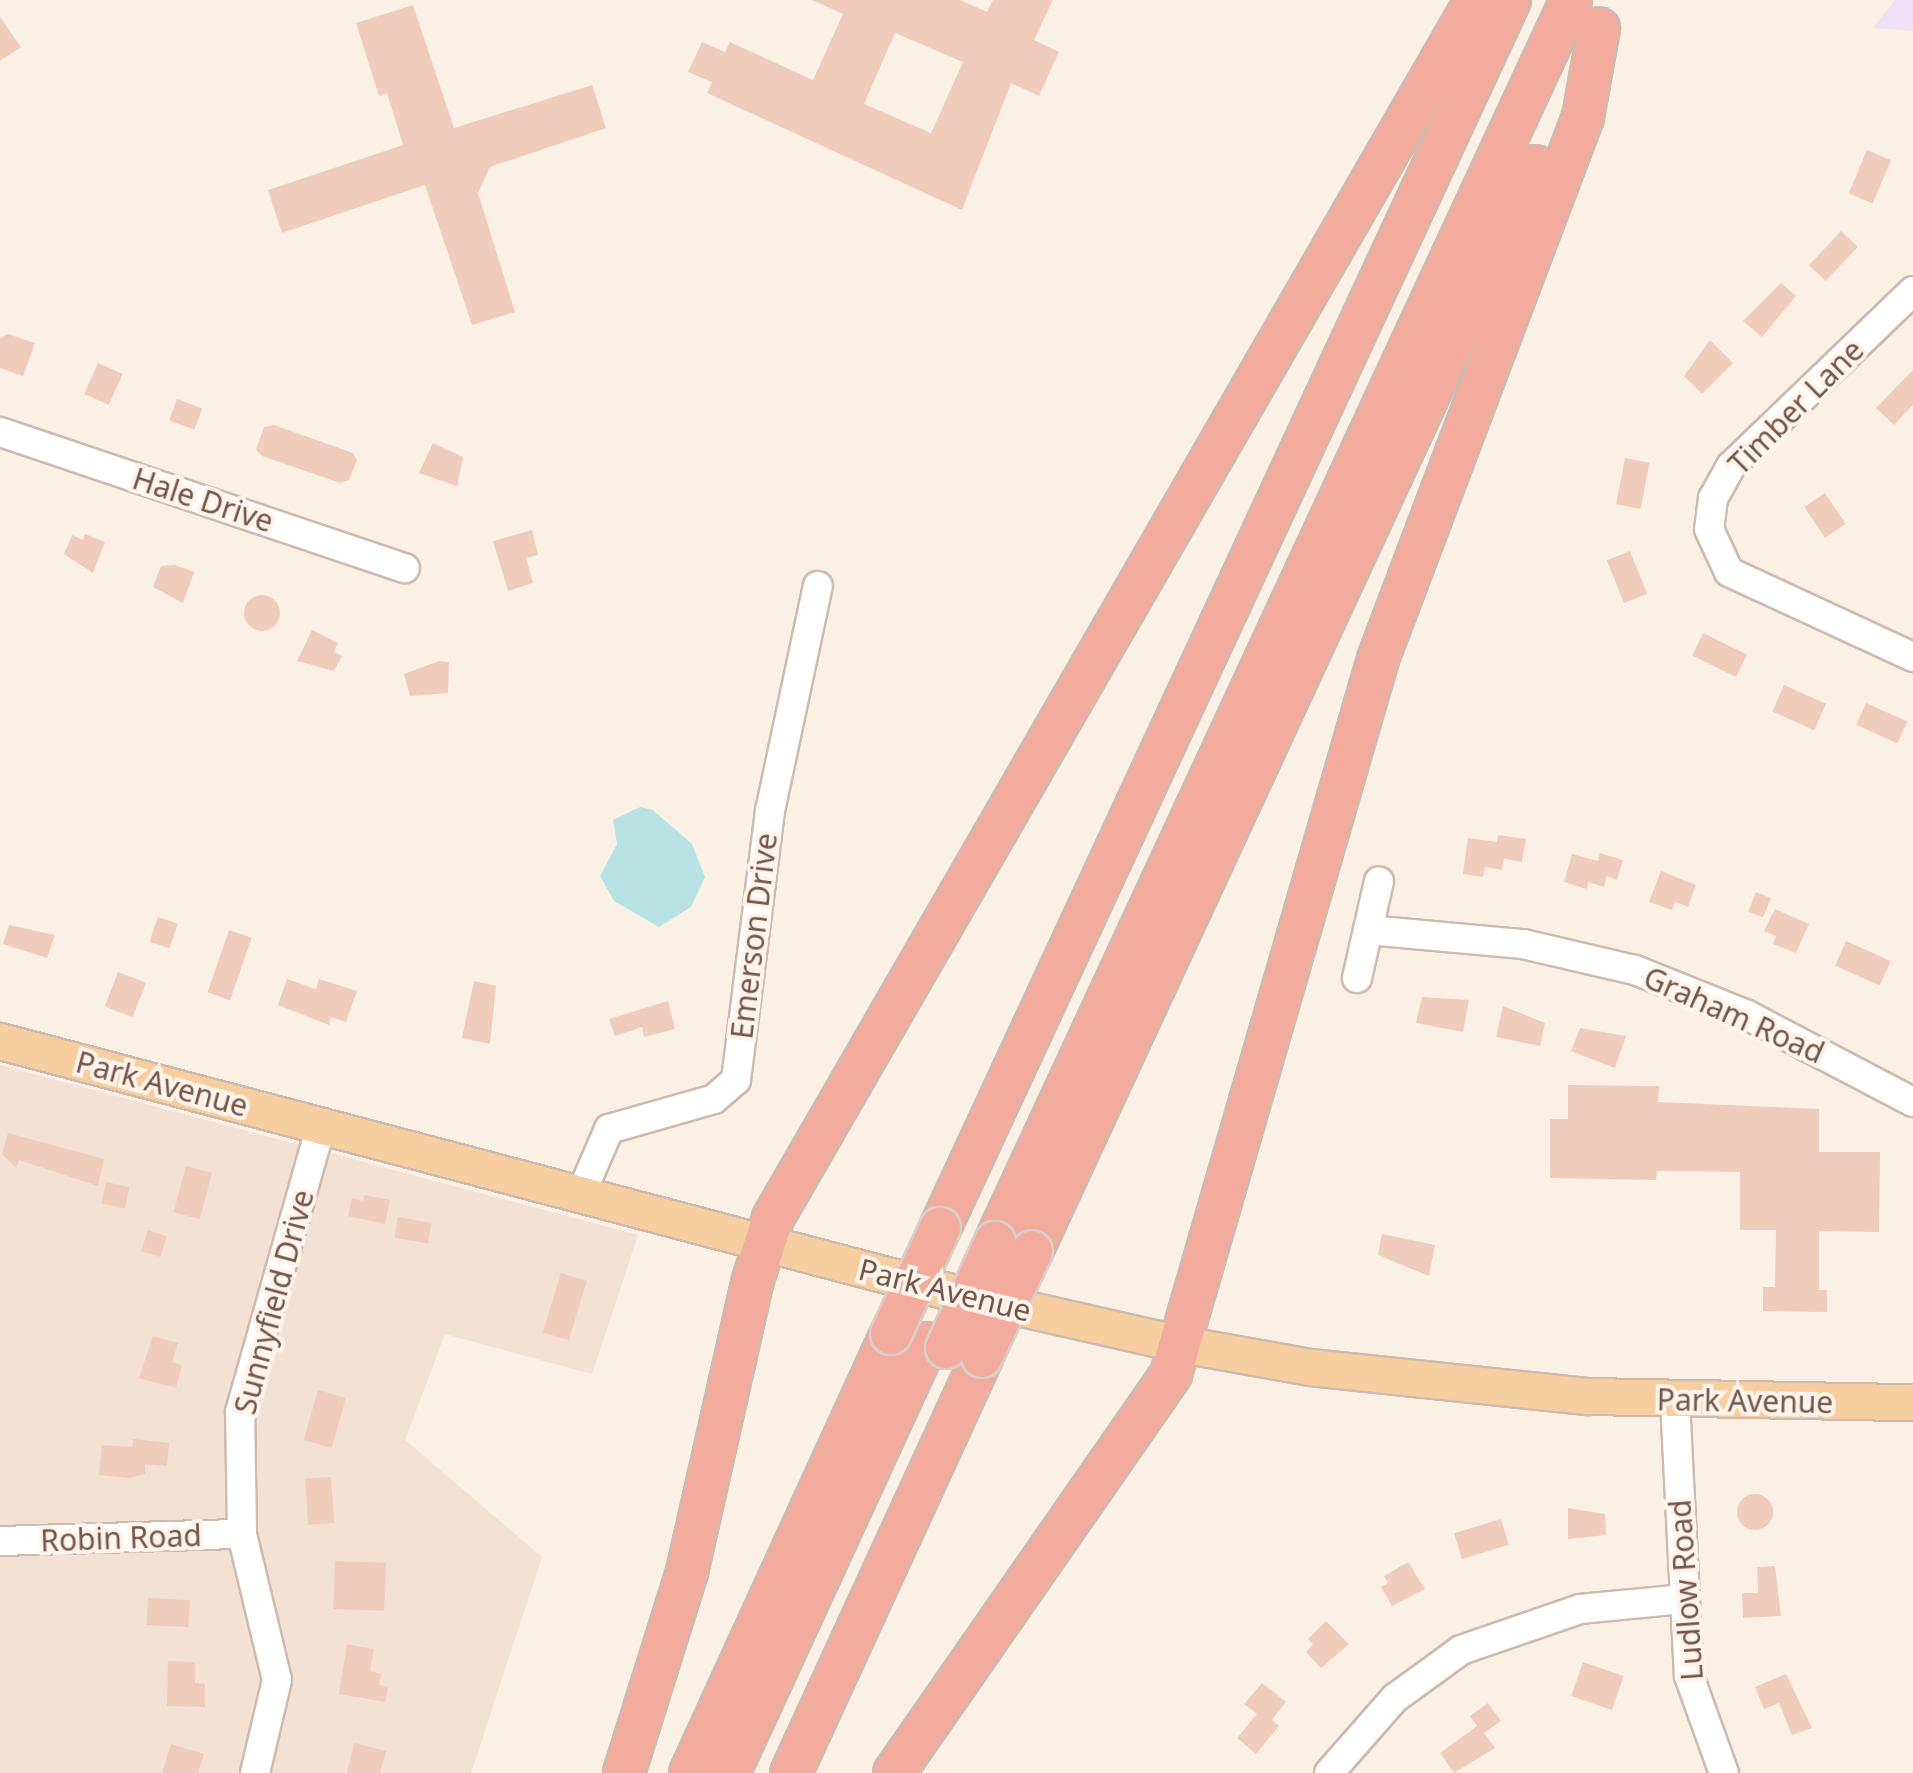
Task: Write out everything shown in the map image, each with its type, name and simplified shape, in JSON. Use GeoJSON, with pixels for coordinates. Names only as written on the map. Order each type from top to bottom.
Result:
{"type":"FeatureCollection","features":[{"type":"Feature","properties":{"kind":"highway"},"geometry":{"type":"LineString","coordinates":[[624,1773],[686,1572],[764,1242],[878,1031],[976,873],[1476,0]]}},
{"type":"Feature","properties":{"kind":"highway"},"geometry":{"type":"LineString","coordinates":[[986,1239],[1510,0]]}},
{"type":"Feature","properties":{"kind":"highway"},"geometry":{"type":"LineString","coordinates":[[729,1773],[986,1239],[1550,0]]}},
{"type":"Feature","properties":{"kind":"highway"},"geometry":{"type":"LineString","coordinates":[[751,1773],[986,1239],[1594,9]]}},
{"type":"Feature","properties":{"kind":"highway"},"geometry":{"type":"LineString","coordinates":[[894,1773],[1162,1390],[1182,1344],[1216,1203],[1373,674],[1582,117],[1594,9]]}},
{"type":"Feature","properties":{"kind":"highway"},"geometry":{"type":"LineString","coordinates":[[690,1773],[936,1346]]}},
{"type":"Feature","properties":{"kind":"highway"},"geometry":{"type":"LineString","coordinates":[[791,1773],[936,1346]]}},
{"type":"Feature","properties":{"kind":"main road","name":"Park Avenue"},"geometry":{"type":"LineString","coordinates":[[0,1041],[764,1242],[1182,1344],[1407,1378],[1675,1401],[1913,1402]]}},
{"type":"Feature","properties":{"kind":"street","name":"Timber Lane"},"geometry":{"type":"LineString","coordinates":[[1913,290],[1732,466],[1713,498],[1709,529],[1729,572],[1913,657]]}},
{"type":"Feature","properties":{"kind":"street","name":"Hale Drive"},"geometry":{"type":"LineString","coordinates":[[0,432],[406,568]]}},
{"type":"Feature","properties":{"kind":"street","name":"Emerson Drive"},"geometry":{"type":"LineString","coordinates":[[582,1194],[609,1128],[714,1099],[736,1080],[770,812],[818,586]]}},
{"type":"Feature","properties":{"kind":"street"},"geometry":{"type":"LineString","coordinates":[[1357,978],[1379,880]]}},
{"type":"Feature","properties":{"kind":"street","name":"Graham Road"},"geometry":{"type":"LineString","coordinates":[[1368,930],[1523,944],[1636,970],[1746,1014],[1913,1102]]}},
{"type":"Feature","properties":{"kind":"street","name":"Sunnyfield Drive"},"geometry":{"type":"LineString","coordinates":[[255,1773],[277,1680],[242,1534],[240,1412],[321,1126]]}},
{"type":"Feature","properties":{"kind":"street","name":"Ludlow Road"},"geometry":{"type":"LineString","coordinates":[[1675,1401],[1689,1676],[1702,1728],[1724,1773]]}},
{"type":"Feature","properties":{"kind":"street","name":"Robin Road"},"geometry":{"type":"LineString","coordinates":[[0,1541],[242,1534]]}},
{"type":"Feature","properties":{"kind":"street"},"geometry":{"type":"LineString","coordinates":[[1329,1773],[1395,1698],[1461,1650],[1580,1609],[1683,1599]]}},
{"type":"Feature","properties":{"kind":"shaded area"},"geometry":{"type":"Polygon","coordinates":[[[1895,0],[1913,0],[1913,31],[1873,28],[1895,0]]]}},
{"type":"Feature","properties":{"kind":"shaded area"},"geometry":{"type":"Polygon","coordinates":[[[0,1065],[638,1235],[592,1374],[445,1334],[405,1440],[542,1557],[471,1773],[0,1773],[0,1065]]]}},
{"type":"Feature","properties":{"kind":"water"},"geometry":{"type":"Polygon","coordinates":[[[640,807],[653,810],[692,844],[705,877],[691,907],[659,927],[614,901],[600,876],[617,844],[613,820],[640,807]]]}},
{"type":"Feature","properties":{"kind":"building"},"geometry":{"type":"Polygon","coordinates":[[[812,0],[960,0],[987,12],[993,0],[1053,0],[1034,40],[1059,52],[1039,96],[1011,83],[962,210],[707,93],[712,82],[688,72],[702,42],[725,52],[730,42],[813,80],[843,14],[812,0]],[[895,33],[864,104],[931,133],[963,62],[895,33]]]}},
{"type":"Feature","properties":{"kind":"building"},"geometry":{"type":"Polygon","coordinates":[[[413,5],[454,128],[592,85],[606,128],[490,167],[478,193],[515,312],[472,325],[425,185],[282,233],[268,190],[403,145],[387,93],[379,96],[356,23],[413,5]]]}},
{"type":"Feature","properties":{"kind":"building"},"geometry":{"type":"Polygon","coordinates":[[[0,17],[21,47],[0,61],[0,17]]]}},
{"type":"Feature","properties":{"kind":"building"},"geometry":{"type":"Polygon","coordinates":[[[1867,150],[1891,160],[1873,203],[1849,193],[1867,150]]]}},
{"type":"Feature","properties":{"kind":"building"},"geometry":{"type":"Polygon","coordinates":[[[1841,231],[1858,247],[1826,281],[1809,265],[1841,231]]]}},
{"type":"Feature","properties":{"kind":"building"},"geometry":{"type":"Polygon","coordinates":[[[1781,283],[1796,296],[1762,337],[1743,321],[1781,283]]]}},
{"type":"Feature","properties":{"kind":"building"},"geometry":{"type":"Polygon","coordinates":[[[8,334],[35,343],[23,376],[0,368],[0,338],[8,334]]]}},
{"type":"Feature","properties":{"kind":"building"},"geometry":{"type":"Polygon","coordinates":[[[1710,340],[1733,363],[1702,394],[1684,376],[1710,340]]]}},
{"type":"Feature","properties":{"kind":"building"},"geometry":{"type":"Polygon","coordinates":[[[98,363],[123,374],[109,405],[84,394],[98,363]]]}},
{"type":"Feature","properties":{"kind":"building"},"geometry":{"type":"Polygon","coordinates":[[[1913,370],[1913,405],[1894,425],[1876,408],[1913,370]]]}},
{"type":"Feature","properties":{"kind":"building"},"geometry":{"type":"Polygon","coordinates":[[[177,399],[202,408],[195,430],[169,421],[177,399]]]}},
{"type":"Feature","properties":{"kind":"building"},"geometry":{"type":"Polygon","coordinates":[[[274,425],[353,453],[357,460],[349,480],[340,483],[262,456],[256,450],[264,427],[274,425]]]}},
{"type":"Feature","properties":{"kind":"building"},"geometry":{"type":"Polygon","coordinates":[[[433,443],[463,457],[457,486],[419,473],[433,443]]]}},
{"type":"Feature","properties":{"kind":"building"},"geometry":{"type":"Polygon","coordinates":[[[1625,458],[1650,463],[1641,509],[1616,504],[1625,458]]]}},
{"type":"Feature","properties":{"kind":"building"},"geometry":{"type":"Polygon","coordinates":[[[1825,493],[1846,524],[1825,538],[1804,507],[1825,493]]]}},
{"type":"Feature","properties":{"kind":"building"},"geometry":{"type":"Polygon","coordinates":[[[532,530],[538,555],[526,558],[533,583],[508,591],[493,541],[532,530]]]}},
{"type":"Feature","properties":{"kind":"building"},"geometry":{"type":"Polygon","coordinates":[[[85,534],[105,542],[93,573],[64,554],[72,535],[83,540],[85,534]]]}},
{"type":"Feature","properties":{"kind":"building"},"geometry":{"type":"Polygon","coordinates":[[[1630,551],[1647,594],[1624,603],[1607,560],[1630,551]]]}},
{"type":"Feature","properties":{"kind":"building"},"geometry":{"type":"Polygon","coordinates":[[[175,565],[194,572],[183,603],[153,587],[161,566],[175,565]]]}},
{"type":"Feature","properties":{"kind":"building"},"geometry":{"type":"Polygon","coordinates":[[[262,595],[275,600],[280,613],[275,626],[262,631],[249,626],[244,613],[249,600],[262,595]]]}},
{"type":"Feature","properties":{"kind":"building"},"geometry":{"type":"Polygon","coordinates":[[[312,630],[338,643],[334,652],[342,656],[334,671],[297,661],[312,630]]]}},
{"type":"Feature","properties":{"kind":"building"},"geometry":{"type":"Polygon","coordinates":[[[1703,633],[1747,654],[1736,677],[1692,655],[1703,633]]]}},
{"type":"Feature","properties":{"kind":"building"},"geometry":{"type":"Polygon","coordinates":[[[439,661],[449,662],[448,693],[410,696],[404,674],[439,661]]]}},
{"type":"Feature","properties":{"kind":"building"},"geometry":{"type":"Polygon","coordinates":[[[1784,685],[1826,704],[1814,730],[1772,711],[1784,685]]]}},
{"type":"Feature","properties":{"kind":"building"},"geometry":{"type":"Polygon","coordinates":[[[1866,703],[1907,721],[1897,743],[1856,725],[1866,703]]]}},
{"type":"Feature","properties":{"kind":"building"},"geometry":{"type":"Polygon","coordinates":[[[1498,835],[1526,839],[1522,862],[1504,859],[1502,870],[1485,867],[1483,877],[1463,874],[1468,838],[1497,842],[1498,835]]]}},
{"type":"Feature","properties":{"kind":"building"},"geometry":{"type":"Polygon","coordinates":[[[1600,853],[1623,860],[1617,880],[1607,876],[1604,887],[1588,882],[1587,889],[1564,882],[1572,854],[1598,861],[1600,853]]]}},
{"type":"Feature","properties":{"kind":"building"},"geometry":{"type":"Polygon","coordinates":[[[1661,871],[1696,885],[1688,907],[1675,902],[1672,910],[1649,902],[1661,871]]]}},
{"type":"Feature","properties":{"kind":"building"},"geometry":{"type":"Polygon","coordinates":[[[1756,892],[1771,898],[1763,917],[1748,911],[1756,892]]]}},
{"type":"Feature","properties":{"kind":"building"},"geometry":{"type":"Polygon","coordinates":[[[1775,909],[1809,924],[1796,953],[1773,944],[1776,936],[1764,931],[1775,909]]]}},
{"type":"Feature","properties":{"kind":"building"},"geometry":{"type":"Polygon","coordinates":[[[158,917],[178,924],[169,948],[150,942],[158,917]]]}},
{"type":"Feature","properties":{"kind":"building"},"geometry":{"type":"Polygon","coordinates":[[[9,925],[55,935],[47,958],[3,944],[9,925]]]}},
{"type":"Feature","properties":{"kind":"building"},"geometry":{"type":"Polygon","coordinates":[[[229,930],[252,938],[230,1000],[208,992],[229,930]]]}},
{"type":"Feature","properties":{"kind":"building"},"geometry":{"type":"Polygon","coordinates":[[[1846,941],[1891,961],[1880,986],[1835,966],[1846,941]]]}},
{"type":"Feature","properties":{"kind":"building"},"geometry":{"type":"Polygon","coordinates":[[[118,972],[146,983],[133,1017],[105,1007],[118,972]]]}},
{"type":"Feature","properties":{"kind":"building"},"geometry":{"type":"Polygon","coordinates":[[[287,979],[316,989],[319,979],[357,991],[346,1022],[331,1017],[329,1025],[278,1005],[287,979]]]}},
{"type":"Feature","properties":{"kind":"building"},"geometry":{"type":"Polygon","coordinates":[[[474,981],[496,986],[490,1044],[462,1038],[474,981]]]}},
{"type":"Feature","properties":{"kind":"building"},"geometry":{"type":"Polygon","coordinates":[[[1422,997],[1469,1000],[1463,1032],[1416,1023],[1422,997]]]}},
{"type":"Feature","properties":{"kind":"building"},"geometry":{"type":"Polygon","coordinates":[[[668,1001],[675,1029],[644,1037],[642,1027],[615,1036],[609,1019],[668,1001]]]}},
{"type":"Feature","properties":{"kind":"building"},"geometry":{"type":"Polygon","coordinates":[[[1503,1006],[1545,1023],[1540,1046],[1496,1037],[1503,1006]]]}},
{"type":"Feature","properties":{"kind":"building"},"geometry":{"type":"Polygon","coordinates":[[[1580,1028],[1626,1036],[1615,1068],[1571,1051],[1580,1028]]]}},
{"type":"Feature","properties":{"kind":"building"},"geometry":{"type":"Polygon","coordinates":[[[1568,1085],[1659,1086],[1658,1102],[1819,1109],[1819,1152],[1880,1152],[1879,1232],[1819,1231],[1819,1290],[1827,1290],[1827,1312],[1763,1311],[1763,1287],[1775,1287],[1776,1230],[1740,1230],[1740,1172],[1657,1171],[1656,1180],[1550,1178],[1550,1119],[1568,1119],[1568,1085]]]}},
{"type":"Feature","properties":{"kind":"building"},"geometry":{"type":"Polygon","coordinates":[[[8,1133],[104,1159],[98,1186],[19,1160],[16,1168],[2,1154],[8,1133]]]}},
{"type":"Feature","properties":{"kind":"building"},"geometry":{"type":"Polygon","coordinates":[[[186,1166],[212,1173],[200,1219],[174,1212],[186,1166]]]}},
{"type":"Feature","properties":{"kind":"building"},"geometry":{"type":"Polygon","coordinates":[[[106,1182],[129,1187],[125,1209],[101,1204],[106,1182]]]}},
{"type":"Feature","properties":{"kind":"building"},"geometry":{"type":"Polygon","coordinates":[[[364,1195],[390,1200],[385,1224],[348,1216],[352,1198],[363,1201],[364,1195]]]}},
{"type":"Feature","properties":{"kind":"building"},"geometry":{"type":"Polygon","coordinates":[[[398,1217],[431,1223],[428,1244],[394,1238],[398,1217]]]}},
{"type":"Feature","properties":{"kind":"building"},"geometry":{"type":"Polygon","coordinates":[[[148,1230],[167,1236],[160,1257],[141,1251],[148,1230]]]}},
{"type":"Feature","properties":{"kind":"building"},"geometry":{"type":"Polygon","coordinates":[[[1382,1234],[1435,1245],[1429,1276],[1378,1255],[1382,1234]]]}},
{"type":"Feature","properties":{"kind":"building"},"geometry":{"type":"Polygon","coordinates":[[[561,1273],[587,1281],[569,1340],[543,1332],[561,1273]]]}},
{"type":"Feature","properties":{"kind":"building"},"geometry":{"type":"Polygon","coordinates":[[[153,1336],[178,1343],[172,1362],[182,1365],[176,1388],[139,1378],[153,1336]]]}},
{"type":"Feature","properties":{"kind":"building"},"geometry":{"type":"Polygon","coordinates":[[[318,1390],[346,1398],[332,1448],[304,1440],[318,1390]]]}},
{"type":"Feature","properties":{"kind":"building"},"geometry":{"type":"Polygon","coordinates":[[[133,1439],[169,1443],[167,1466],[145,1464],[145,1474],[130,1478],[99,1475],[102,1445],[132,1447],[133,1439]]]}},
{"type":"Feature","properties":{"kind":"building"},"geometry":{"type":"Polygon","coordinates":[[[331,1477],[334,1523],[308,1525],[305,1479],[331,1477]]]}},
{"type":"Feature","properties":{"kind":"building"},"geometry":{"type":"Polygon","coordinates":[[[1755,1494],[1768,1499],[1773,1512],[1768,1525],[1755,1530],[1742,1525],[1737,1512],[1742,1499],[1755,1494]]]}},
{"type":"Feature","properties":{"kind":"building"},"geometry":{"type":"Polygon","coordinates":[[[1568,1508],[1605,1514],[1606,1535],[1568,1539],[1568,1508]]]}},
{"type":"Feature","properties":{"kind":"building"},"geometry":{"type":"Polygon","coordinates":[[[1501,1519],[1509,1545],[1462,1559],[1454,1533],[1501,1519]]]}},
{"type":"Feature","properties":{"kind":"building"},"geometry":{"type":"Polygon","coordinates":[[[335,1561],[386,1563],[384,1611],[333,1609],[335,1561]]]}},
{"type":"Feature","properties":{"kind":"building"},"geometry":{"type":"Polygon","coordinates":[[[1408,1562],[1425,1589],[1392,1606],[1381,1587],[1388,1583],[1384,1576],[1408,1562]]]}},
{"type":"Feature","properties":{"kind":"building"},"geometry":{"type":"Polygon","coordinates":[[[1775,1566],[1781,1616],[1743,1618],[1742,1593],[1758,1593],[1757,1567],[1775,1566]]]}},
{"type":"Feature","properties":{"kind":"building"},"geometry":{"type":"Polygon","coordinates":[[[148,1598],[190,1600],[189,1627],[147,1625],[148,1598]]]}},
{"type":"Feature","properties":{"kind":"building"},"geometry":{"type":"Polygon","coordinates":[[[1326,1621],[1349,1644],[1321,1668],[1306,1652],[1313,1644],[1308,1639],[1326,1621]]]}},
{"type":"Feature","properties":{"kind":"building"},"geometry":{"type":"Polygon","coordinates":[[[347,1644],[374,1649],[370,1671],[381,1674],[379,1685],[388,1687],[385,1702],[339,1694],[347,1644]]]}},
{"type":"Feature","properties":{"kind":"building"},"geometry":{"type":"Polygon","coordinates":[[[168,1661],[195,1662],[195,1683],[205,1684],[205,1707],[167,1706],[168,1661]]]}},
{"type":"Feature","properties":{"kind":"building"},"geometry":{"type":"Polygon","coordinates":[[[1583,1662],[1624,1676],[1612,1710],[1571,1696],[1583,1662]]]}},
{"type":"Feature","properties":{"kind":"building"},"geometry":{"type":"Polygon","coordinates":[[[1786,1674],[1812,1728],[1792,1735],[1779,1703],[1764,1709],[1755,1687],[1786,1674]]]}},
{"type":"Feature","properties":{"kind":"building"},"geometry":{"type":"Polygon","coordinates":[[[1262,1683],[1286,1702],[1272,1720],[1279,1726],[1256,1754],[1237,1738],[1257,1714],[1244,1704],[1262,1683]]]}},
{"type":"Feature","properties":{"kind":"building"},"geometry":{"type":"Polygon","coordinates":[[[1488,1703],[1501,1721],[1484,1733],[1495,1748],[1454,1773],[1440,1753],[1477,1726],[1470,1716],[1488,1703]]]}},
{"type":"Feature","properties":{"kind":"building"},"geometry":{"type":"Polygon","coordinates":[[[354,1743],[386,1751],[380,1773],[347,1773],[354,1743]]]}},
{"type":"Feature","properties":{"kind":"building"},"geometry":{"type":"Polygon","coordinates":[[[171,1744],[204,1754],[198,1773],[162,1773],[171,1744]]]}}]}
